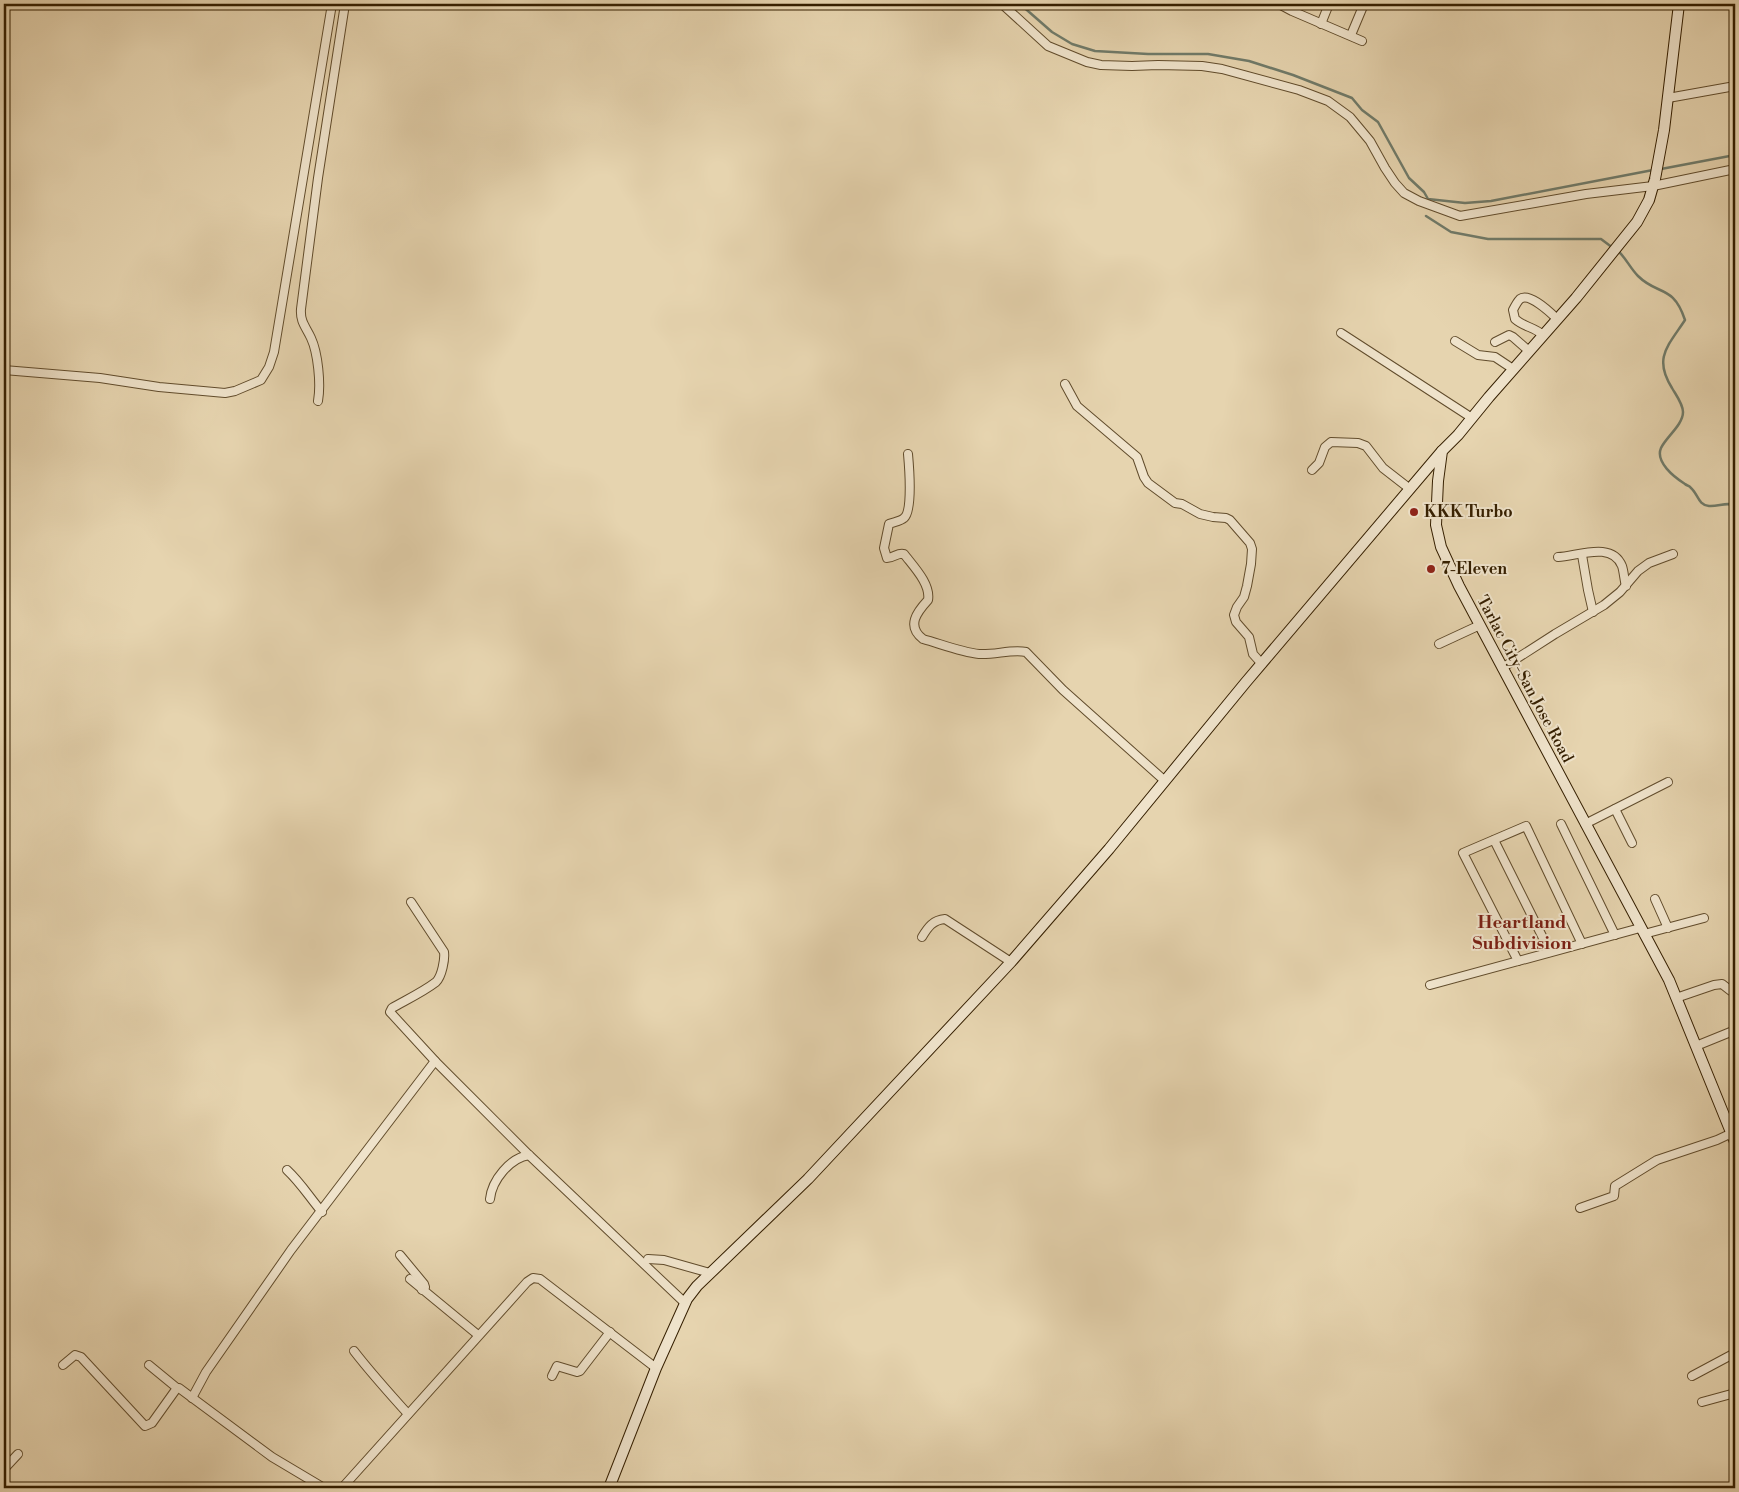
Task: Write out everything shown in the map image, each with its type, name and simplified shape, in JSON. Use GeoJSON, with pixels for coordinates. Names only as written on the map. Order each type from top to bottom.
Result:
{"type":"FeatureCollection","features":[{"type":"Feature","properties":{"kind":"street"},"geometry":{"type":"LineString","coordinates":[[4,370],[100,378],[214,393],[235,392],[260,380],[265,374],[274,352],[332,4]]}},
{"type":"Feature","properties":{"kind":"street"},"geometry":{"type":"LineString","coordinates":[[318,401],[320,390],[316,357],[311,339],[301,320],[301,309],[318,178],[345,4]]}},
{"type":"Feature","properties":{"kind":"street"},"geometry":{"type":"LineString","coordinates":[[1002,4],[1048,46],[1087,62],[1101,65],[1202,66],[1222,69],[1299,90],[1328,101],[1350,117],[1370,141],[1385,168],[1404,193],[1419,201],[1460,216],[1735,169]]}},
{"type":"Feature","properties":{"kind":"street"},"geometry":{"type":"LineString","coordinates":[[1207,4],[1213,4]]}},
{"type":"Feature","properties":{"kind":"street"},"geometry":{"type":"LineString","coordinates":[[1279,4],[1294,7],[1321,24],[1362,41]]}},
{"type":"Feature","properties":{"kind":"street"},"geometry":{"type":"LineString","coordinates":[[1321,24],[1329,4]]}},
{"type":"Feature","properties":{"kind":"street"},"geometry":{"type":"LineString","coordinates":[[1351,35],[1364,4]]}},
{"type":"Feature","properties":{"kind":"street"},"geometry":{"type":"LineString","coordinates":[[609,1488],[656,1368],[685,1303],[697,1286],[808,1179],[1011,962],[1442,451],[1557,319],[1637,222],[1649,200],[1654,182],[1668,98],[1680,4]]}},
{"type":"Feature","properties":{"kind":"street"},"geometry":{"type":"LineString","coordinates":[[1668,98],[1735,86]]}},
{"type":"Feature","properties":{"kind":"street"},"geometry":{"type":"LineString","coordinates":[[1543,335],[1533,327],[1522,324],[1515,319],[1513,310],[1518,300],[1528,298],[1557,319]]}},
{"type":"Feature","properties":{"kind":"street"},"geometry":{"type":"LineString","coordinates":[[1341,333],[1472,418]]}},
{"type":"Feature","properties":{"kind":"street"},"geometry":{"type":"LineString","coordinates":[[1495,342],[1509,335],[1529,351]]}},
{"type":"Feature","properties":{"kind":"street"},"geometry":{"type":"LineString","coordinates":[[1455,341],[1478,355],[1495,357],[1514,369]]}},
{"type":"Feature","properties":{"kind":"street"},"geometry":{"type":"LineString","coordinates":[[1065,384],[1076,406],[1137,457],[1148,483],[1175,503],[1182,504],[1200,514],[1230,520],[1250,543],[1252,549],[1251,564],[1247,586],[1244,597],[1237,607],[1234,616],[1236,622],[1249,637],[1254,654],[1262,664]]}},
{"type":"Feature","properties":{"kind":"street"},"geometry":{"type":"LineString","coordinates":[[1312,470],[1319,463],[1325,447],[1331,442],[1358,443],[1366,446],[1382,468],[1410,489]]}},
{"type":"Feature","properties":{"kind":"street","name":"Tarlac City-San Jose Road"},"geometry":{"type":"LineString","coordinates":[[1442,451],[1436,525],[1441,547],[1502,668],[1669,980],[1734,1136]]}},
{"type":"Feature","properties":{"kind":"street"},"geometry":{"type":"LineString","coordinates":[[908,454],[911,485],[907,515],[903,519],[889,524],[884,548],[887,558],[900,553],[904,554],[920,574],[928,592],[928,600],[918,611],[914,619],[917,635],[923,639],[978,654],[1000,654],[1018,650],[1026,652],[1063,690],[1165,781]]}},
{"type":"Feature","properties":{"kind":"street"},"geometry":{"type":"LineString","coordinates":[[1558,557],[1602,551],[1611,553],[1622,566],[1626,586]]}},
{"type":"Feature","properties":{"kind":"street"},"geometry":{"type":"LineString","coordinates":[[1582,554],[1593,612]]}},
{"type":"Feature","properties":{"kind":"street"},"geometry":{"type":"LineString","coordinates":[[1502,668],[1604,605],[1626,586],[1638,571],[1649,563],[1673,554]]}},
{"type":"Feature","properties":{"kind":"street"},"geometry":{"type":"LineString","coordinates":[[1438,644],[1480,625]]}},
{"type":"Feature","properties":{"kind":"street"},"geometry":{"type":"LineString","coordinates":[[1585,824],[1668,782]]}},
{"type":"Feature","properties":{"kind":"street"},"geometry":{"type":"LineString","coordinates":[[1615,809],[1632,843]]}},
{"type":"Feature","properties":{"kind":"street"},"geometry":{"type":"LineString","coordinates":[[1561,824],[1615,935]]}},
{"type":"Feature","properties":{"kind":"street"},"geometry":{"type":"LineString","coordinates":[[1518,961],[1463,853],[1526,826],[1582,944]]}},
{"type":"Feature","properties":{"kind":"street"},"geometry":{"type":"LineString","coordinates":[[1494,840],[1550,952]]}},
{"type":"Feature","properties":{"kind":"street"},"geometry":{"type":"LineString","coordinates":[[1655,899],[1668,928]]}},
{"type":"Feature","properties":{"kind":"street"},"geometry":{"type":"LineString","coordinates":[[411,902],[444,952],[444,958],[436,981],[392,1008],[390,1012],[435,1061],[529,1154],[685,1303]]}},
{"type":"Feature","properties":{"kind":"street"},"geometry":{"type":"LineString","coordinates":[[1430,985],[1615,935],[1668,928],[1704,918]]}},
{"type":"Feature","properties":{"kind":"street"},"geometry":{"type":"LineString","coordinates":[[922,937],[930,924],[945,919],[1011,962]]}},
{"type":"Feature","properties":{"kind":"street"},"geometry":{"type":"LineString","coordinates":[[1676,998],[1714,985],[1722,984],[1732,991]]}},
{"type":"Feature","properties":{"kind":"street"},"geometry":{"type":"LineString","coordinates":[[1696,1046],[1733,1031]]}},
{"type":"Feature","properties":{"kind":"street"},"geometry":{"type":"LineString","coordinates":[[192,1398],[206,1372],[291,1250],[322,1212],[391,1117],[435,1061]]}},
{"type":"Feature","properties":{"kind":"street"},"geometry":{"type":"LineString","coordinates":[[1580,1208],[1614,1196],[1615,1186],[1657,1160],[1734,1136]]}},
{"type":"Feature","properties":{"kind":"street"},"geometry":{"type":"LineString","coordinates":[[490,1199],[494,1182],[520,1157],[529,1154]]}},
{"type":"Feature","properties":{"kind":"street"},"geometry":{"type":"LineString","coordinates":[[287,1170],[301,1183],[311,1200],[322,1212]]}},
{"type":"Feature","properties":{"kind":"street"},"geometry":{"type":"LineString","coordinates":[[400,1255],[424,1284],[422,1290]]}},
{"type":"Feature","properties":{"kind":"street"},"geometry":{"type":"LineString","coordinates":[[648,1259],[664,1260],[710,1273]]}},
{"type":"Feature","properties":{"kind":"street"},"geometry":{"type":"LineString","coordinates":[[342,1488],[478,1335],[527,1282],[533,1278],[540,1279],[656,1368]]}},
{"type":"Feature","properties":{"kind":"street"},"geometry":{"type":"LineString","coordinates":[[410,1280],[478,1335]]}},
{"type":"Feature","properties":{"kind":"street"},"geometry":{"type":"LineString","coordinates":[[552,1376],[557,1366],[577,1372],[580,1371],[610,1332]]}},
{"type":"Feature","properties":{"kind":"street"},"geometry":{"type":"LineString","coordinates":[[354,1351],[378,1382],[408,1414]]}},
{"type":"Feature","properties":{"kind":"street"},"geometry":{"type":"LineString","coordinates":[[63,1365],[75,1356],[80,1357],[145,1426],[152,1423],[177,1388]]}},
{"type":"Feature","properties":{"kind":"street"},"geometry":{"type":"LineString","coordinates":[[1692,1376],[1734,1356]]}},
{"type":"Feature","properties":{"kind":"street"},"geometry":{"type":"LineString","coordinates":[[148,1366],[272,1456],[324,1488]]}},
{"type":"Feature","properties":{"kind":"street"},"geometry":{"type":"LineString","coordinates":[[1702,1402],[1735,1393]]}},
{"type":"Feature","properties":{"kind":"street"},"geometry":{"type":"LineString","coordinates":[[4,1469],[18,1454]]}},
{"type":"Feature","properties":{"kind":"waterway"},"geometry":{"type":"LineString","coordinates":[[1020,4],[1052,32],[1072,44],[1095,51],[1148,54],[1208,54],[1249,61],[1293,75],[1352,98],[1362,110],[1378,122],[1409,178],[1424,192],[1428,199],[1465,203],[1491,201],[1653,170]]}},
{"type":"Feature","properties":{"kind":"waterway"},"geometry":{"type":"LineString","coordinates":[[1661,169],[1735,155]]}},
{"type":"Feature","properties":{"kind":"waterway"},"geometry":{"type":"LineString","coordinates":[[1426,216],[1451,232],[1488,239],[1601,239],[1613,248]]}},
{"type":"Feature","properties":{"kind":"waterway"},"geometry":{"type":"LineString","coordinates":[[1618,251],[1638,276],[1645,282],[1665,292],[1675,301],[1685,320],[1668,345],[1663,360],[1666,378],[1683,409],[1680,422],[1661,448],[1660,453],[1663,464],[1690,487],[1703,504],[1709,506],[1729,504],[1735,506]]}},
{"type":"Feature","properties":{"kind":"place","name":"KKK Turbo"},"geometry":{"type":"Point","coordinates":[1414,512]}},
{"type":"Feature","properties":{"kind":"place","name":"7-Eleven"},"geometry":{"type":"Point","coordinates":[1431,569]}},
{"type":"Feature","properties":{"kind":"district","name":"Heartland Subdivision"},"geometry":{"type":"Point","coordinates":[1522,932]}}]}
